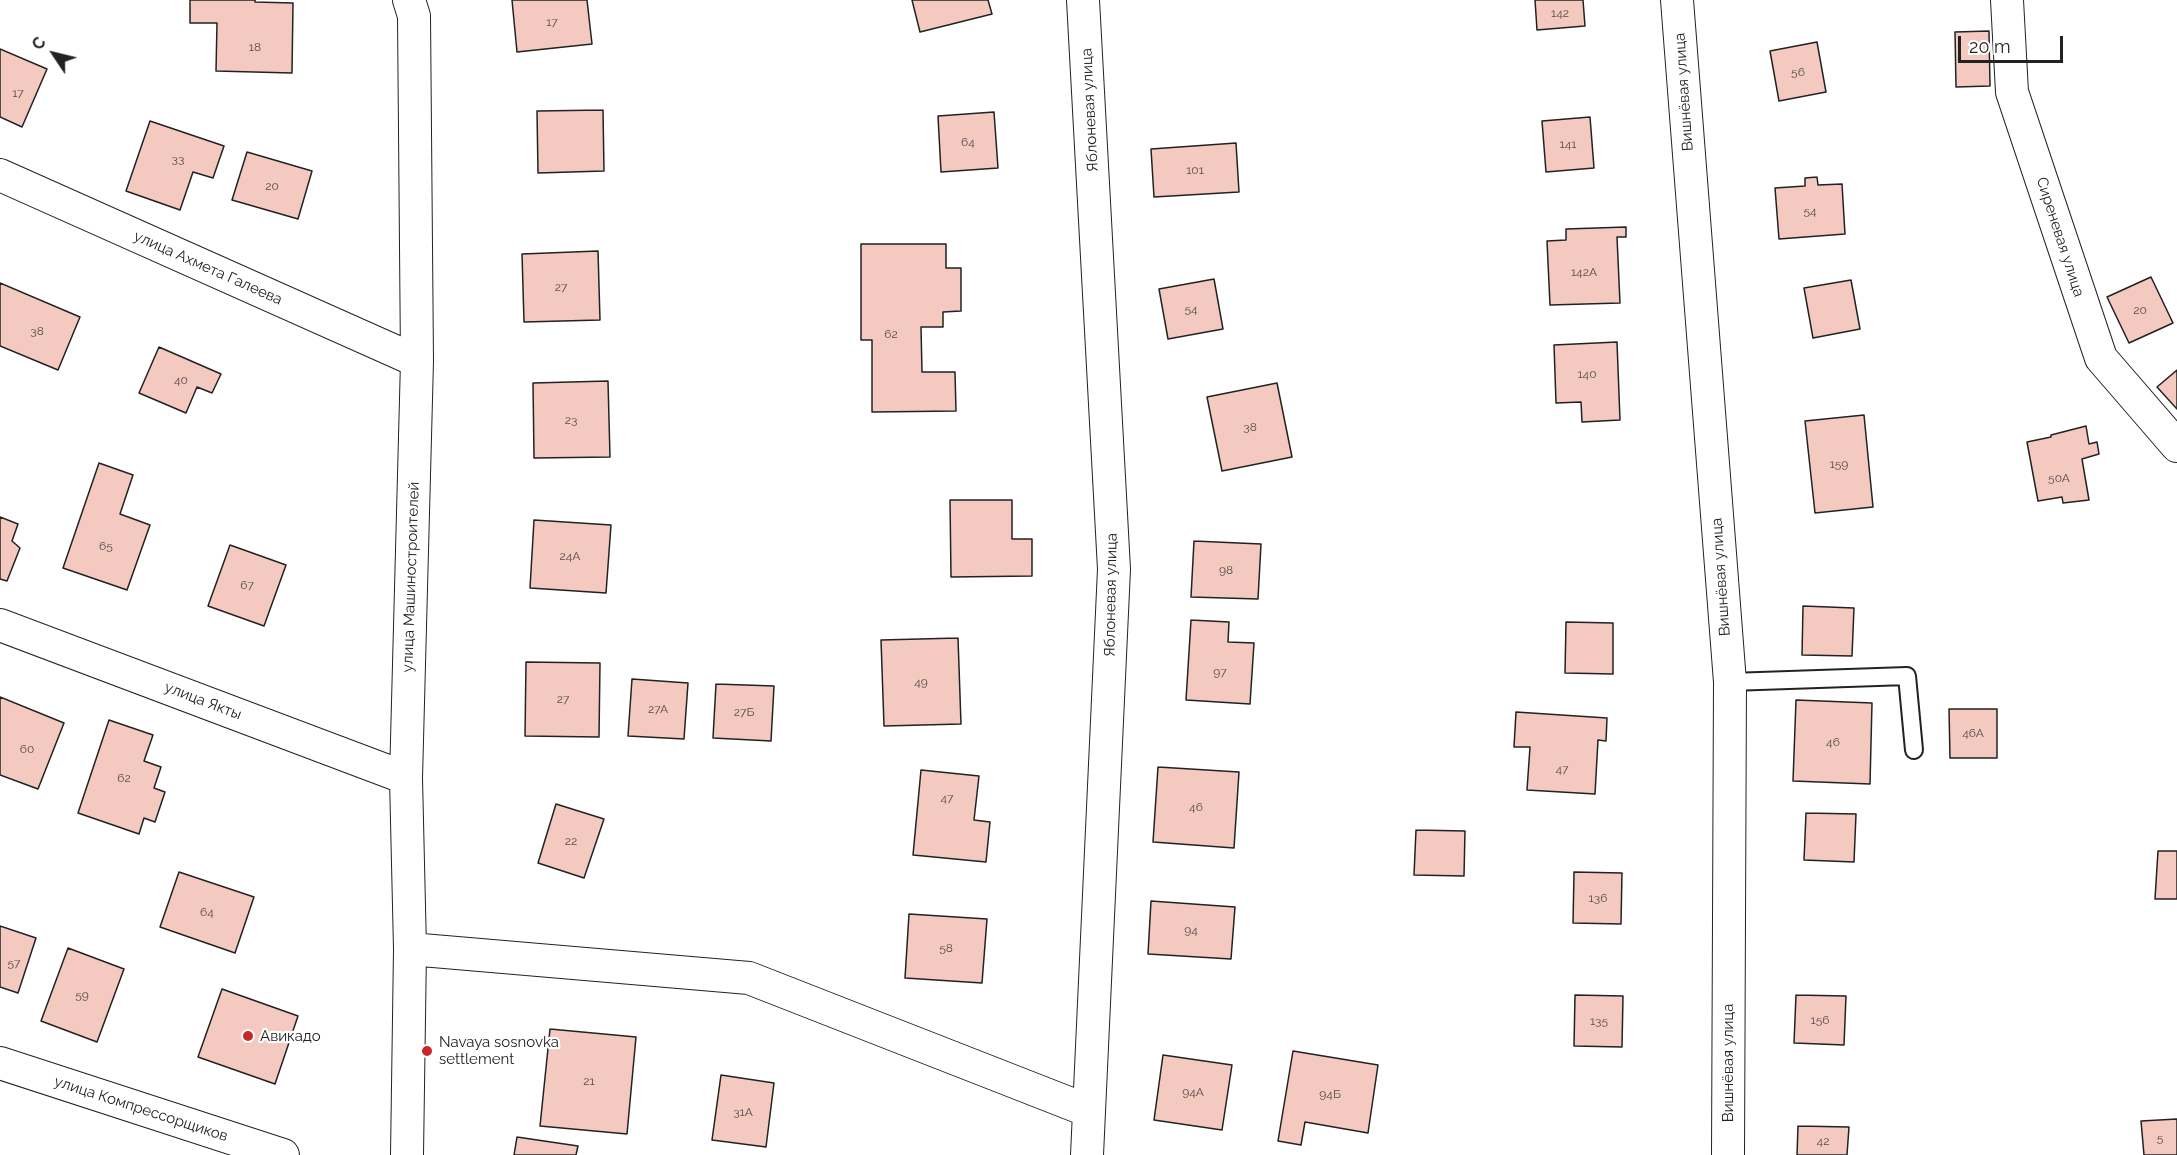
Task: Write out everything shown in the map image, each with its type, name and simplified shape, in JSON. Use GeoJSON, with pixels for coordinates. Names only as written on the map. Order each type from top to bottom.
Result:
{"type":"FeatureCollection","features":[{"type":"Feature","properties":{"kind":"street","name":"улица Машиностроителей"},"geometry":{"type":"LineString","coordinates":[[407,1155],[410,949],[406,778],[417,361],[414,16],[409,0]]}},
{"type":"Feature","properties":{"kind":"street","name":"Яблоневая улица"},"geometry":{"type":"LineString","coordinates":[[1083,0],[1114,569],[1087,1155]]}},
{"type":"Feature","properties":{"kind":"street","name":"Вишнёвая улица"},"geometry":{"type":"LineString","coordinates":[[1677,0],[1730,682],[1728,1155]]}},
{"type":"Feature","properties":{"kind":"street","name":"Сиреневая улица"},"geometry":{"type":"LineString","coordinates":[[2007,0],[2012,92],[2101,358],[2177,446]]}},
{"type":"Feature","properties":{"kind":"street","name":"улица Ахмета Галеева"},"geometry":{"type":"LineString","coordinates":[[0,175],[417,361]]}},
{"type":"Feature","properties":{"kind":"street","name":"улица Якты"},"geometry":{"type":"LineString","coordinates":[[0,625],[406,778]]}},
{"type":"Feature","properties":{"kind":"street"},"geometry":{"type":"LineString","coordinates":[[410,949],[749,978],[1089,1111]]}},
{"type":"Feature","properties":{"kind":"street","name":"улица Компрессорщиков"},"geometry":{"type":"LineString","coordinates":[[0,1063],[283,1155]]}},
{"type":"Feature","properties":{"kind":"lane"},"geometry":{"type":"LineString","coordinates":[[1730,682],[1907,676],[1914,750]]}},
{"type":"Feature","properties":{"kind":"building"},"geometry":{"type":"Polygon","coordinates":[[[190,0],[255,0],[255,2],[293,3],[292,73],[216,71],[217,23],[190,23],[190,0]]]}},
{"type":"Feature","properties":{"kind":"building"},"geometry":{"type":"Polygon","coordinates":[[[512,0],[587,0],[592,44],[517,52],[512,0]]]}},
{"type":"Feature","properties":{"kind":"building"},"geometry":{"type":"Polygon","coordinates":[[[912,0],[988,0],[992,14],[920,32],[912,0]]]}},
{"type":"Feature","properties":{"kind":"building"},"geometry":{"type":"Polygon","coordinates":[[[1535,0],[1583,0],[1585,26],[1537,30],[1535,0]]]}},
{"type":"Feature","properties":{"kind":"building"},"geometry":{"type":"Polygon","coordinates":[[[1989,31],[1990,86],[1956,87],[1955,32],[1989,31]]]}},
{"type":"Feature","properties":{"kind":"building"},"geometry":{"type":"Polygon","coordinates":[[[1817,42],[1826,92],[1779,101],[1770,51],[1817,42]]]}},
{"type":"Feature","properties":{"kind":"building"},"geometry":{"type":"Polygon","coordinates":[[[0,49],[47,69],[22,127],[0,117],[0,49]]]}},
{"type":"Feature","properties":{"kind":"building"},"geometry":{"type":"Polygon","coordinates":[[[603,110],[604,171],[538,173],[537,111],[603,110]]]}},
{"type":"Feature","properties":{"kind":"building"},"geometry":{"type":"Polygon","coordinates":[[[994,112],[998,168],[941,172],[938,116],[994,112]]]}},
{"type":"Feature","properties":{"kind":"building"},"geometry":{"type":"Polygon","coordinates":[[[1590,117],[1594,168],[1546,172],[1542,121],[1590,117]]]}},
{"type":"Feature","properties":{"kind":"building"},"geometry":{"type":"Polygon","coordinates":[[[150,121],[224,146],[213,178],[193,172],[180,210],[126,191],[150,121]]]}},
{"type":"Feature","properties":{"kind":"building"},"geometry":{"type":"Polygon","coordinates":[[[1236,143],[1239,192],[1154,197],[1151,149],[1236,143]]]}},
{"type":"Feature","properties":{"kind":"building"},"geometry":{"type":"Polygon","coordinates":[[[247,152],[312,171],[298,219],[232,200],[247,152]]]}},
{"type":"Feature","properties":{"kind":"building"},"geometry":{"type":"Polygon","coordinates":[[[1817,177],[1818,185],[1842,184],[1845,234],[1779,239],[1775,188],[1805,186],[1805,178],[1817,177]]]}},
{"type":"Feature","properties":{"kind":"building"},"geometry":{"type":"Polygon","coordinates":[[[1626,227],[1626,237],[1617,237],[1620,303],[1550,305],[1547,241],[1566,240],[1566,229],[1626,227]]]}},
{"type":"Feature","properties":{"kind":"building"},"geometry":{"type":"Polygon","coordinates":[[[861,244],[946,244],[946,268],[961,268],[961,311],[943,312],[943,327],[921,327],[922,372],[955,372],[956,411],[872,412],[872,340],[861,340],[861,244]]]}},
{"type":"Feature","properties":{"kind":"building"},"geometry":{"type":"Polygon","coordinates":[[[598,251],[600,320],[524,322],[522,254],[598,251]]]}},
{"type":"Feature","properties":{"kind":"building"},"geometry":{"type":"Polygon","coordinates":[[[2151,277],[2173,323],[2129,343],[2107,297],[2151,277]]]}},
{"type":"Feature","properties":{"kind":"building"},"geometry":{"type":"Polygon","coordinates":[[[1214,279],[1223,329],[1168,339],[1159,289],[1214,279]]]}},
{"type":"Feature","properties":{"kind":"building"},"geometry":{"type":"Polygon","coordinates":[[[1851,280],[1860,329],[1813,338],[1804,288],[1851,280]]]}},
{"type":"Feature","properties":{"kind":"building"},"geometry":{"type":"Polygon","coordinates":[[[0,283],[80,317],[58,370],[0,346],[0,283]]]}},
{"type":"Feature","properties":{"kind":"building"},"geometry":{"type":"Polygon","coordinates":[[[1617,342],[1620,420],[1582,422],[1581,402],[1556,403],[1554,345],[1617,342]]]}},
{"type":"Feature","properties":{"kind":"building"},"geometry":{"type":"Polygon","coordinates":[[[159,347],[221,374],[212,393],[197,387],[186,413],[139,393],[159,347]]]}},
{"type":"Feature","properties":{"kind":"building"},"geometry":{"type":"Polygon","coordinates":[[[2177,370],[2177,409],[2157,387],[2177,370]]]}},
{"type":"Feature","properties":{"kind":"building"},"geometry":{"type":"Polygon","coordinates":[[[608,381],[610,457],[534,458],[533,383],[608,381]]]}},
{"type":"Feature","properties":{"kind":"building"},"geometry":{"type":"Polygon","coordinates":[[[1277,383],[1292,457],[1222,471],[1207,397],[1277,383]]]}},
{"type":"Feature","properties":{"kind":"building"},"geometry":{"type":"Polygon","coordinates":[[[1864,415],[1873,507],[1815,513],[1805,421],[1864,415]]]}},
{"type":"Feature","properties":{"kind":"building"},"geometry":{"type":"Polygon","coordinates":[[[2086,426],[2089,444],[2097,442],[2099,454],[2082,459],[2089,500],[2063,503],[2062,497],[2038,501],[2027,442],[2086,426]]]}},
{"type":"Feature","properties":{"kind":"building"},"geometry":{"type":"Polygon","coordinates":[[[99,463],[133,475],[120,514],[150,525],[127,590],[63,568],[99,463]]]}},
{"type":"Feature","properties":{"kind":"building"},"geometry":{"type":"Polygon","coordinates":[[[950,500],[1012,500],[1012,539],[1032,539],[1032,576],[951,577],[950,500]]]}},
{"type":"Feature","properties":{"kind":"building"},"geometry":{"type":"Polygon","coordinates":[[[0,517],[18,524],[12,541],[20,548],[7,581],[0,579],[0,517]]]}},
{"type":"Feature","properties":{"kind":"building"},"geometry":{"type":"Polygon","coordinates":[[[534,520],[611,525],[606,593],[530,588],[534,520]]]}},
{"type":"Feature","properties":{"kind":"building"},"geometry":{"type":"Polygon","coordinates":[[[1194,541],[1261,544],[1258,599],[1191,597],[1194,541]]]}},
{"type":"Feature","properties":{"kind":"building"},"geometry":{"type":"Polygon","coordinates":[[[230,545],[286,565],[264,626],[208,606],[230,545]]]}},
{"type":"Feature","properties":{"kind":"building"},"geometry":{"type":"Polygon","coordinates":[[[1803,606],[1854,608],[1852,656],[1802,655],[1803,606]]]}},
{"type":"Feature","properties":{"kind":"building"},"geometry":{"type":"Polygon","coordinates":[[[1191,620],[1229,622],[1228,642],[1254,643],[1250,704],[1186,700],[1191,620]]]}},
{"type":"Feature","properties":{"kind":"building"},"geometry":{"type":"Polygon","coordinates":[[[1566,622],[1613,623],[1613,674],[1565,673],[1566,622]]]}},
{"type":"Feature","properties":{"kind":"building"},"geometry":{"type":"Polygon","coordinates":[[[958,638],[961,724],[884,726],[881,640],[958,638]]]}},
{"type":"Feature","properties":{"kind":"building"},"geometry":{"type":"Polygon","coordinates":[[[526,662],[600,663],[599,737],[525,736],[526,662]]]}},
{"type":"Feature","properties":{"kind":"building"},"geometry":{"type":"Polygon","coordinates":[[[632,679],[688,683],[684,739],[628,736],[632,679]]]}},
{"type":"Feature","properties":{"kind":"building"},"geometry":{"type":"Polygon","coordinates":[[[716,684],[774,686],[771,741],[713,738],[716,684]]]}},
{"type":"Feature","properties":{"kind":"building"},"geometry":{"type":"Polygon","coordinates":[[[0,697],[64,723],[38,789],[0,775],[0,697]]]}},
{"type":"Feature","properties":{"kind":"building"},"geometry":{"type":"Polygon","coordinates":[[[1796,700],[1872,703],[1870,784],[1793,781],[1796,700]]]}},
{"type":"Feature","properties":{"kind":"building"},"geometry":{"type":"Polygon","coordinates":[[[1949,709],[1997,709],[1997,758],[1950,758],[1949,709]]]}},
{"type":"Feature","properties":{"kind":"building"},"geometry":{"type":"Polygon","coordinates":[[[1516,712],[1607,718],[1606,741],[1598,740],[1595,794],[1527,790],[1530,747],[1514,747],[1516,712]]]}},
{"type":"Feature","properties":{"kind":"building"},"geometry":{"type":"Polygon","coordinates":[[[109,720],[153,735],[144,761],[161,767],[154,788],[165,792],[155,822],[144,818],[139,834],[78,813],[109,720]]]}},
{"type":"Feature","properties":{"kind":"building"},"geometry":{"type":"Polygon","coordinates":[[[1158,767],[1239,772],[1234,848],[1153,842],[1158,767]]]}},
{"type":"Feature","properties":{"kind":"building"},"geometry":{"type":"Polygon","coordinates":[[[921,770],[979,776],[974,820],[990,822],[986,862],[913,855],[921,770]]]}},
{"type":"Feature","properties":{"kind":"building"},"geometry":{"type":"Polygon","coordinates":[[[556,804],[604,819],[584,878],[538,863],[556,804]]]}},
{"type":"Feature","properties":{"kind":"building"},"geometry":{"type":"Polygon","coordinates":[[[1806,813],[1856,814],[1854,862],[1804,860],[1806,813]]]}},
{"type":"Feature","properties":{"kind":"building"},"geometry":{"type":"Polygon","coordinates":[[[1416,830],[1465,831],[1464,876],[1414,875],[1416,830]]]}},
{"type":"Feature","properties":{"kind":"building"},"geometry":{"type":"Polygon","coordinates":[[[2158,851],[2177,851],[2177,899],[2155,899],[2158,851]]]}},
{"type":"Feature","properties":{"kind":"building"},"geometry":{"type":"Polygon","coordinates":[[[179,872],[254,897],[235,953],[160,927],[179,872]]]}},
{"type":"Feature","properties":{"kind":"building"},"geometry":{"type":"Polygon","coordinates":[[[1574,872],[1622,873],[1621,924],[1573,923],[1574,872]]]}},
{"type":"Feature","properties":{"kind":"building"},"geometry":{"type":"Polygon","coordinates":[[[1151,901],[1235,907],[1231,959],[1148,954],[1151,901]]]}},
{"type":"Feature","properties":{"kind":"building"},"geometry":{"type":"Polygon","coordinates":[[[909,914],[987,919],[982,983],[905,978],[909,914]]]}},
{"type":"Feature","properties":{"kind":"building"},"geometry":{"type":"Polygon","coordinates":[[[0,926],[36,938],[18,993],[0,987],[0,926]]]}},
{"type":"Feature","properties":{"kind":"building"},"geometry":{"type":"Polygon","coordinates":[[[68,948],[124,969],[97,1042],[41,1021],[68,948]]]}},
{"type":"Feature","properties":{"kind":"building","name":"Авикадо"},"geometry":{"type":"Polygon","coordinates":[[[222,989],[298,1016],[275,1084],[198,1057],[222,989]]]}},
{"type":"Feature","properties":{"kind":"building"},"geometry":{"type":"Polygon","coordinates":[[[1575,995],[1623,996],[1622,1047],[1574,1046],[1575,995]]]}},
{"type":"Feature","properties":{"kind":"building"},"geometry":{"type":"Polygon","coordinates":[[[1796,995],[1846,996],[1844,1045],[1794,1043],[1796,995]]]}},
{"type":"Feature","properties":{"kind":"building"},"geometry":{"type":"Polygon","coordinates":[[[550,1029],[636,1037],[627,1134],[540,1126],[550,1029]]]}},
{"type":"Feature","properties":{"kind":"building"},"geometry":{"type":"Polygon","coordinates":[[[1293,1051],[1378,1065],[1368,1133],[1305,1122],[1301,1145],[1278,1141],[1293,1051]]]}},
{"type":"Feature","properties":{"kind":"building"},"geometry":{"type":"Polygon","coordinates":[[[1163,1055],[1232,1065],[1222,1130],[1154,1120],[1163,1055]]]}},
{"type":"Feature","properties":{"kind":"building"},"geometry":{"type":"Polygon","coordinates":[[[721,1075],[774,1083],[766,1147],[712,1140],[721,1075]]]}},
{"type":"Feature","properties":{"kind":"building"},"geometry":{"type":"Polygon","coordinates":[[[2177,1119],[2177,1155],[2144,1155],[2141,1121],[2177,1119]]]}},
{"type":"Feature","properties":{"kind":"building"},"geometry":{"type":"Polygon","coordinates":[[[1798,1126],[1849,1127],[1847,1155],[1797,1155],[1798,1126]]]}},
{"type":"Feature","properties":{"kind":"building"},"geometry":{"type":"Polygon","coordinates":[[[517,1137],[578,1146],[576,1155],[514,1155],[517,1137]]]}},
{"type":"Feature","properties":{"kind":"place","name":"Авикадо"},"geometry":{"type":"Point","coordinates":[248,1036]}},
{"type":"Feature","properties":{"kind":"place","name":"Navaya sosnovka settlement"},"geometry":{"type":"Point","coordinates":[427,1051]}}]}
